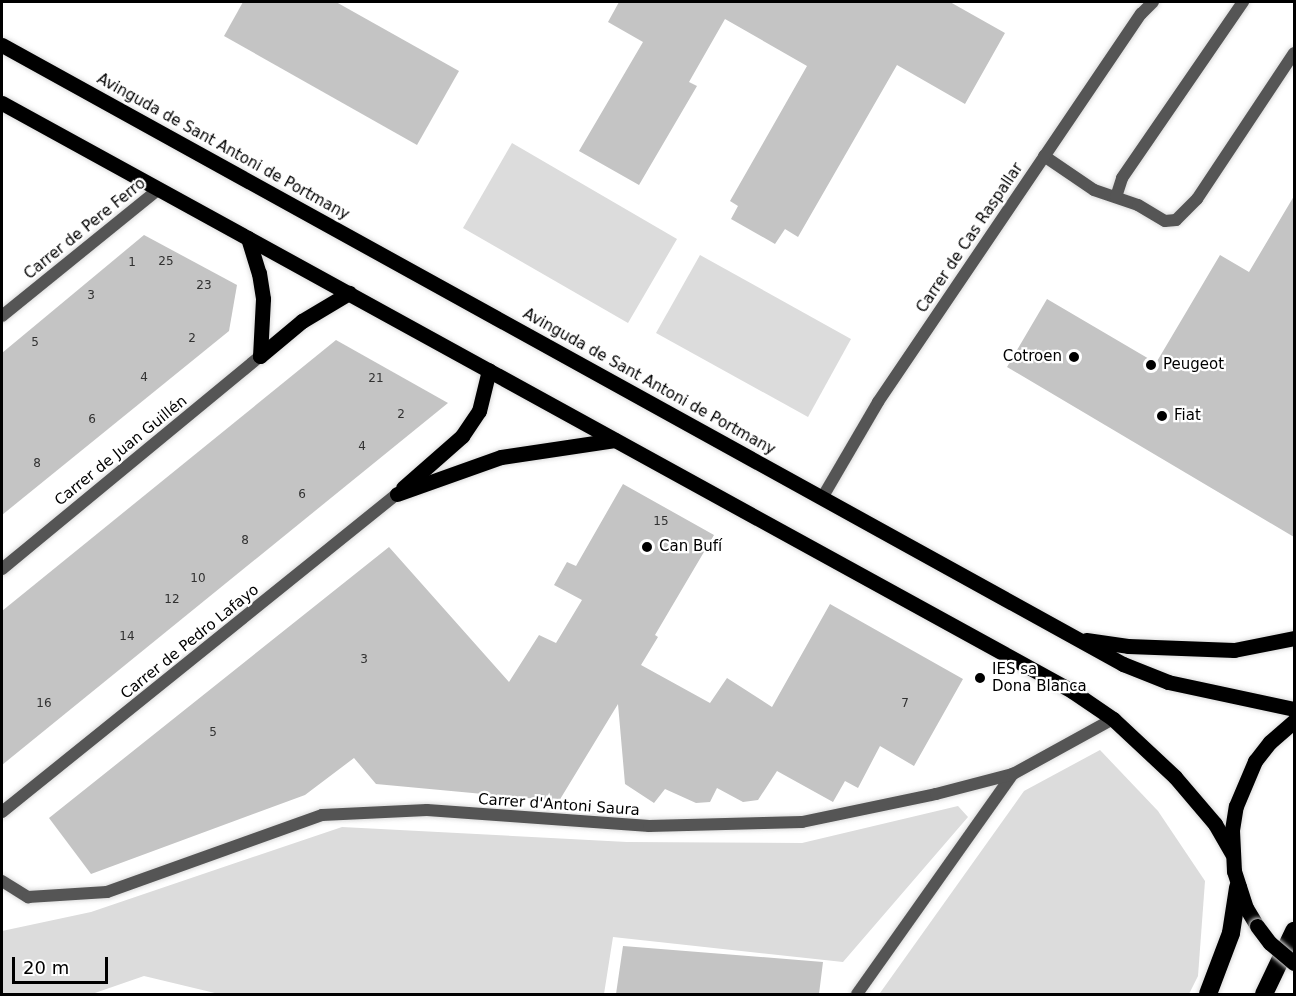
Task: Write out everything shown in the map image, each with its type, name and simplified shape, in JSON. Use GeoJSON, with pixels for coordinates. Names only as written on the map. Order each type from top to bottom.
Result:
{"type":"FeatureCollection","features":[{"type":"Feature","properties":{"kind":"highway"},"geometry":{"type":"LineString","coordinates":[[1208,994],[1231,933],[1238,888]]}},
{"type":"Feature","properties":{"kind":"highway"},"geometry":{"type":"LineString","coordinates":[[1264,994],[1294,931]]}},
{"type":"Feature","properties":{"kind":"main road","name":"Avinguda de Sant Antoni de Portmany"},"geometry":{"type":"LineString","coordinates":[[2,45],[1123,664],[1168,682],[1294,709]]}},
{"type":"Feature","properties":{"kind":"main road"},"geometry":{"type":"LineString","coordinates":[[2,103],[1062,685],[1113,719],[1175,777],[1215,824],[1232,854]]}},
{"type":"Feature","properties":{"kind":"main road"},"geometry":{"type":"LineString","coordinates":[[248,238],[259,273],[263,299],[260,356]]}},
{"type":"Feature","properties":{"kind":"main road"},"geometry":{"type":"LineString","coordinates":[[260,356],[302,321],[349,293]]}},
{"type":"Feature","properties":{"kind":"main road"},"geometry":{"type":"LineString","coordinates":[[397,494],[462,436],[479,411],[489,370]]}},
{"type":"Feature","properties":{"kind":"main road"},"geometry":{"type":"LineString","coordinates":[[397,494],[501,457],[615,440]]}},
{"type":"Feature","properties":{"kind":"main road"},"geometry":{"type":"LineString","coordinates":[[1077,639],[1128,646],[1234,650],[1294,638]]}},
{"type":"Feature","properties":{"kind":"main road"},"geometry":{"type":"LineString","coordinates":[[1294,721],[1270,742],[1255,761],[1244,783],[1234,814],[1232,854],[1238,888],[1257,926],[1270,943],[1294,963]]}},
{"type":"Feature","properties":{"kind":"street","name":"Carrer de Cas Raspallar"},"geometry":{"type":"LineString","coordinates":[[822,498],[878,402],[1141,8],[1153,2]]}},
{"type":"Feature","properties":{"kind":"street"},"geometry":{"type":"LineString","coordinates":[[1116,197],[1122,178],[1242,2]]}},
{"type":"Feature","properties":{"kind":"street"},"geometry":{"type":"LineString","coordinates":[[1044,156],[1094,190],[1138,205],[1165,221],[1176,220],[1188,212],[1294,53]]}},
{"type":"Feature","properties":{"kind":"street","name":"Carrer de Pere Ferro"},"geometry":{"type":"LineString","coordinates":[[2,316],[159,189]]}},
{"type":"Feature","properties":{"kind":"street","name":"Carrer de Juan Guillén"},"geometry":{"type":"LineString","coordinates":[[2,569],[260,356]]}},
{"type":"Feature","properties":{"kind":"street","name":"Carrer de Pedro Lafayo"},"geometry":{"type":"LineString","coordinates":[[2,812],[397,494]]}},
{"type":"Feature","properties":{"kind":"street","name":"Carrer d'Antoni Saura"},"geometry":{"type":"LineString","coordinates":[[2,881],[28,897],[107,892],[322,815],[427,810],[649,826],[802,822],[936,794],[1013,774],[1113,719]]}},
{"type":"Feature","properties":{"kind":"street"},"geometry":{"type":"LineString","coordinates":[[857,994],[1013,774]]}},
{"type":"Feature","properties":{"kind":"shaded area"},"geometry":{"type":"Polygon","coordinates":[[[512,143],[677,239],[628,323],[463,228],[512,143]]]}},
{"type":"Feature","properties":{"kind":"shaded area"},"geometry":{"type":"Polygon","coordinates":[[[700,255],[851,339],[808,417],[656,333],[700,255]]]}},
{"type":"Feature","properties":{"kind":"shaded area"},"geometry":{"type":"Polygon","coordinates":[[[1100,750],[1158,811],[1205,881],[1198,976],[1189,994],[880,993],[1024,791],[1100,750]]]}},
{"type":"Feature","properties":{"kind":"shaded area"},"geometry":{"type":"Polygon","coordinates":[[[958,806],[968,817],[843,962],[613,937],[604,994],[219,994],[144,976],[92,994],[2,994],[2,931],[91,912],[342,827],[627,842],[802,843],[958,806]]]}},
{"type":"Feature","properties":{"kind":"building"},"geometry":{"type":"Polygon","coordinates":[[[243,2],[336,2],[459,71],[417,145],[224,36],[243,2]]]}},
{"type":"Feature","properties":{"kind":"building"},"geometry":{"type":"Polygon","coordinates":[[[619,2],[950,2],[1005,33],[965,104],[897,65],[798,237],[785,229],[775,244],[731,219],[738,206],[730,201],[807,66],[725,19],[689,82],[697,86],[639,185],[579,151],[643,42],[608,22],[619,2]]]}},
{"type":"Feature","properties":{"kind":"building","name":"Peugeot"},"geometry":{"type":"Polygon","coordinates":[[[1294,196],[1294,537],[1007,367],[1047,299],[1156,363],[1220,255],[1249,272],[1294,196]]]}},
{"type":"Feature","properties":{"kind":"building"},"geometry":{"type":"Polygon","coordinates":[[[144,235],[237,285],[229,331],[2,515],[2,353],[144,235]]]}},
{"type":"Feature","properties":{"kind":"building"},"geometry":{"type":"Polygon","coordinates":[[[336,340],[448,403],[2,765],[2,611],[336,340]]]}},
{"type":"Feature","properties":{"kind":"building"},"geometry":{"type":"Polygon","coordinates":[[[623,484],[714,535],[655,635],[658,637],[641,665],[710,703],[727,678],[772,707],[830,604],[963,679],[914,766],[880,746],[858,788],[845,781],[833,802],[777,771],[758,800],[743,802],[717,788],[710,802],[696,803],[665,789],[654,803],[625,784],[618,704],[559,801],[376,784],[354,758],[305,795],[91,874],[49,818],[389,547],[509,682],[539,635],[556,643],[582,600],[554,585],[567,562],[576,566],[623,484]]]}},
{"type":"Feature","properties":{"kind":"building"},"geometry":{"type":"Polygon","coordinates":[[[623,946],[823,962],[819,994],[616,994],[623,946]]]}},
{"type":"Feature","properties":{"kind":"place","name":"Cotroen"},"geometry":{"type":"Point","coordinates":[1074,357]}},
{"type":"Feature","properties":{"kind":"place","name":"Peugeot"},"geometry":{"type":"Point","coordinates":[1151,365]}},
{"type":"Feature","properties":{"kind":"place","name":"Fiat"},"geometry":{"type":"Point","coordinates":[1162,416]}},
{"type":"Feature","properties":{"kind":"place","name":"Can Bufí"},"geometry":{"type":"Point","coordinates":[647,547]}},
{"type":"Feature","properties":{"kind":"place","name":"IES sa Dona Blanca"},"geometry":{"type":"Point","coordinates":[980,678]}}]}
